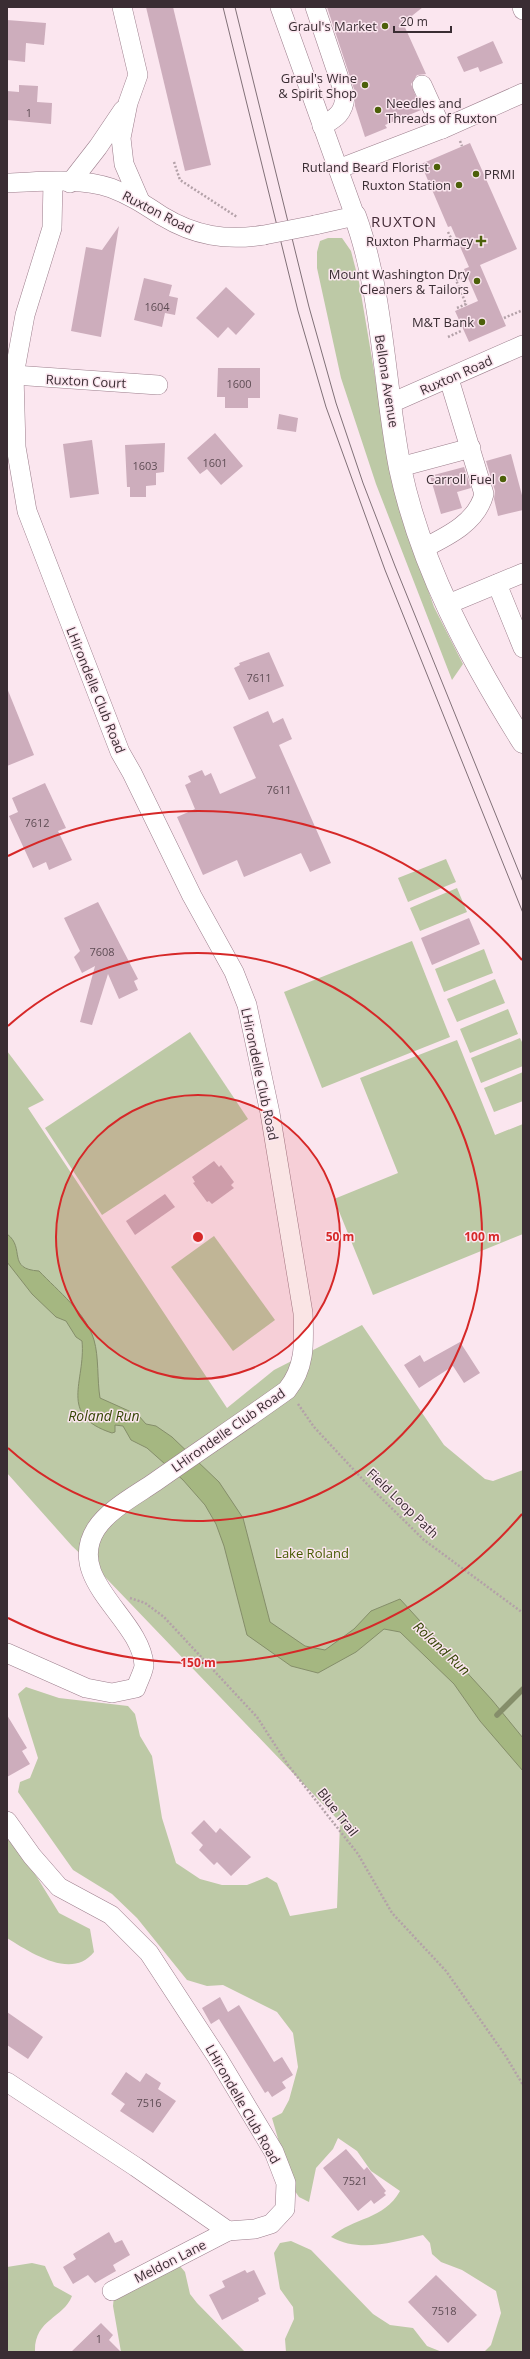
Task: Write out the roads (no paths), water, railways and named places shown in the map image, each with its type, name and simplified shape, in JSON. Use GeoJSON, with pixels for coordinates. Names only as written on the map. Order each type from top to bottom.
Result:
{"type":"FeatureCollection","features":[{"type":"Feature","properties":{"kind":"main road","name":"Bellona Avenue"},"geometry":{"type":"LineString","coordinates":[[355,216],[372,287],[389,404],[400,467],[410,507],[446,605],[474,659],[523,742]]}},
{"type":"Feature","properties":{"kind":"street"},"geometry":{"type":"LineString","coordinates":[[122,7],[138,75],[128,103],[121,138],[124,164],[140,201]]}},
{"type":"Feature","properties":{"kind":"street","name":"Bellona Avenue"},"geometry":{"type":"LineString","coordinates":[[280,7],[355,216]]}},
{"type":"Feature","properties":{"kind":"street"},"geometry":{"type":"LineString","coordinates":[[315,7],[345,96],[345,106],[338,117],[322,126]]}},
{"type":"Feature","properties":{"kind":"street"},"geometry":{"type":"LineString","coordinates":[[422,85],[442,129]]}},
{"type":"Feature","properties":{"kind":"street"},"geometry":{"type":"LineString","coordinates":[[338,169],[442,129],[523,93]]}},
{"type":"Feature","properties":{"kind":"street"},"geometry":{"type":"LineString","coordinates":[[61,182],[98,147],[128,103]]}},
{"type":"Feature","properties":{"kind":"street","name":"Ruxton Road"},"geometry":{"type":"LineString","coordinates":[[7,183],[61,182],[92,184],[110,188],[140,201],[189,230],[215,237],[239,239],[315,226],[355,216]]}},
{"type":"Feature","properties":{"kind":"street","name":"LHirondelle Club Road"},"geometry":{"type":"LineString","coordinates":[[7,1653],[86,1688],[112,1693],[136,1688],[144,1666],[139,1644],[103,1594],[93,1575],[89,1557],[90,1543],[96,1528],[134,1496],[287,1390],[296,1378],[302,1365],[305,1346],[303,1313],[269,1106],[247,1005],[229,962],[192,896],[132,773],[120,752],[42,554],[27,511],[20,477],[14,414],[14,375],[25,315],[52,228],[61,182]]}},
{"type":"Feature","properties":{"kind":"street","name":"Ruxton Road"},"geometry":{"type":"LineString","coordinates":[[389,404],[449,379],[523,345]]}},
{"type":"Feature","properties":{"kind":"street","name":"Ruxton Court"},"geometry":{"type":"LineString","coordinates":[[14,375],[158,385]]}},
{"type":"Feature","properties":{"kind":"street"},"geometry":{"type":"LineString","coordinates":[[424,548],[459,528],[472,516],[482,502],[484,494],[449,379]]}},
{"type":"Feature","properties":{"kind":"street"},"geometry":{"type":"LineString","coordinates":[[400,467],[471,448]]}},
{"type":"Feature","properties":{"kind":"street"},"geometry":{"type":"LineString","coordinates":[[446,605],[523,573]]}},
{"type":"Feature","properties":{"kind":"street"},"geometry":{"type":"LineString","coordinates":[[496,584],[523,648]]}},
{"type":"Feature","properties":{"kind":"street","name":"LHirondelle Club Road"},"geometry":{"type":"LineString","coordinates":[[7,1821],[32,1856],[59,1887],[111,1915],[149,1954],[217,2057],[274,2152],[286,2183],[285,2209],[271,2224],[255,2229],[228,2231]]}},
{"type":"Feature","properties":{"kind":"street"},"geometry":{"type":"LineString","coordinates":[[7,2082],[136,2167],[228,2231]]}},
{"type":"Feature","properties":{"kind":"street","name":"Meldon Lane"},"geometry":{"type":"LineString","coordinates":[[112,2291],[228,2231]]}},
{"type":"Feature","properties":{"kind":"water","name":"Roland Run"},"geometry":{"type":"Polygon","coordinates":[[[7,1234],[15,1245],[19,1262],[29,1269],[39,1271],[71,1303],[85,1321],[94,1340],[97,1354],[100,1398],[138,1415],[146,1424],[156,1426],[172,1437],[219,1482],[243,1518],[270,1622],[305,1646],[325,1650],[354,1629],[371,1611],[400,1599],[492,1700],[523,1738],[523,1771],[480,1721],[454,1684],[400,1632],[384,1629],[356,1652],[318,1673],[291,1666],[247,1635],[224,1546],[216,1524],[205,1505],[183,1480],[147,1448],[131,1440],[123,1426],[115,1425],[115,1432],[112,1433],[95,1426],[85,1417],[79,1407],[78,1396],[82,1341],[76,1337],[66,1321],[56,1317],[32,1294],[7,1262],[7,1234]]]}},
{"type":"Feature","properties":{"kind":"waterway"},"geometry":{"type":"LineString","coordinates":[[497,1715],[523,1689]]}},
{"type":"Feature","properties":{"kind":"tram line"},"geometry":{"type":"LineString","coordinates":[[223,7],[298,311],[326,407],[385,570],[523,913]]}},
{"type":"Feature","properties":{"kind":"tram line"},"geometry":{"type":"LineString","coordinates":[[235,7],[309,307],[336,403],[363,483],[395,566],[523,882]]}},
{"type":"Feature","properties":{"kind":"place","name":"Graul's Market"},"geometry":{"type":"Point","coordinates":[385,26]}},
{"type":"Feature","properties":{"kind":"place","name":"Graul's Wine & Spirit Shop"},"geometry":{"type":"Point","coordinates":[365,85]}},
{"type":"Feature","properties":{"kind":"place","name":"Needles and Threads of Ruxton"},"geometry":{"type":"Point","coordinates":[378,110]}},
{"type":"Feature","properties":{"kind":"place","name":"Rutland Beard Florist"},"geometry":{"type":"Point","coordinates":[437,167]}},
{"type":"Feature","properties":{"kind":"place","name":"PRMI"},"geometry":{"type":"Point","coordinates":[476,174]}},
{"type":"Feature","properties":{"kind":"place","name":"Ruxton Station"},"geometry":{"type":"Point","coordinates":[459,185]}},
{"type":"Feature","properties":{"kind":"place","name":"Ruxton Pharmacy"},"geometry":{"type":"Point","coordinates":[481,241]}},
{"type":"Feature","properties":{"kind":"place","name":"Mount Washington Dry Cleaners & Tailors"},"geometry":{"type":"Point","coordinates":[477,281]}},
{"type":"Feature","properties":{"kind":"place","name":"M&T Bank"},"geometry":{"type":"Point","coordinates":[482,322]}},
{"type":"Feature","properties":{"kind":"place","name":"Carroll Fuel"},"geometry":{"type":"Point","coordinates":[503,479]}},
{"type":"Feature","properties":{"kind":"district","name":"RUXTON"},"geometry":{"type":"Point","coordinates":[404,221]}},
{"type":"Feature","properties":{"kind":"park label","name":"Lake Roland"},"geometry":{"type":"Point","coordinates":[312,1553]}}]}
